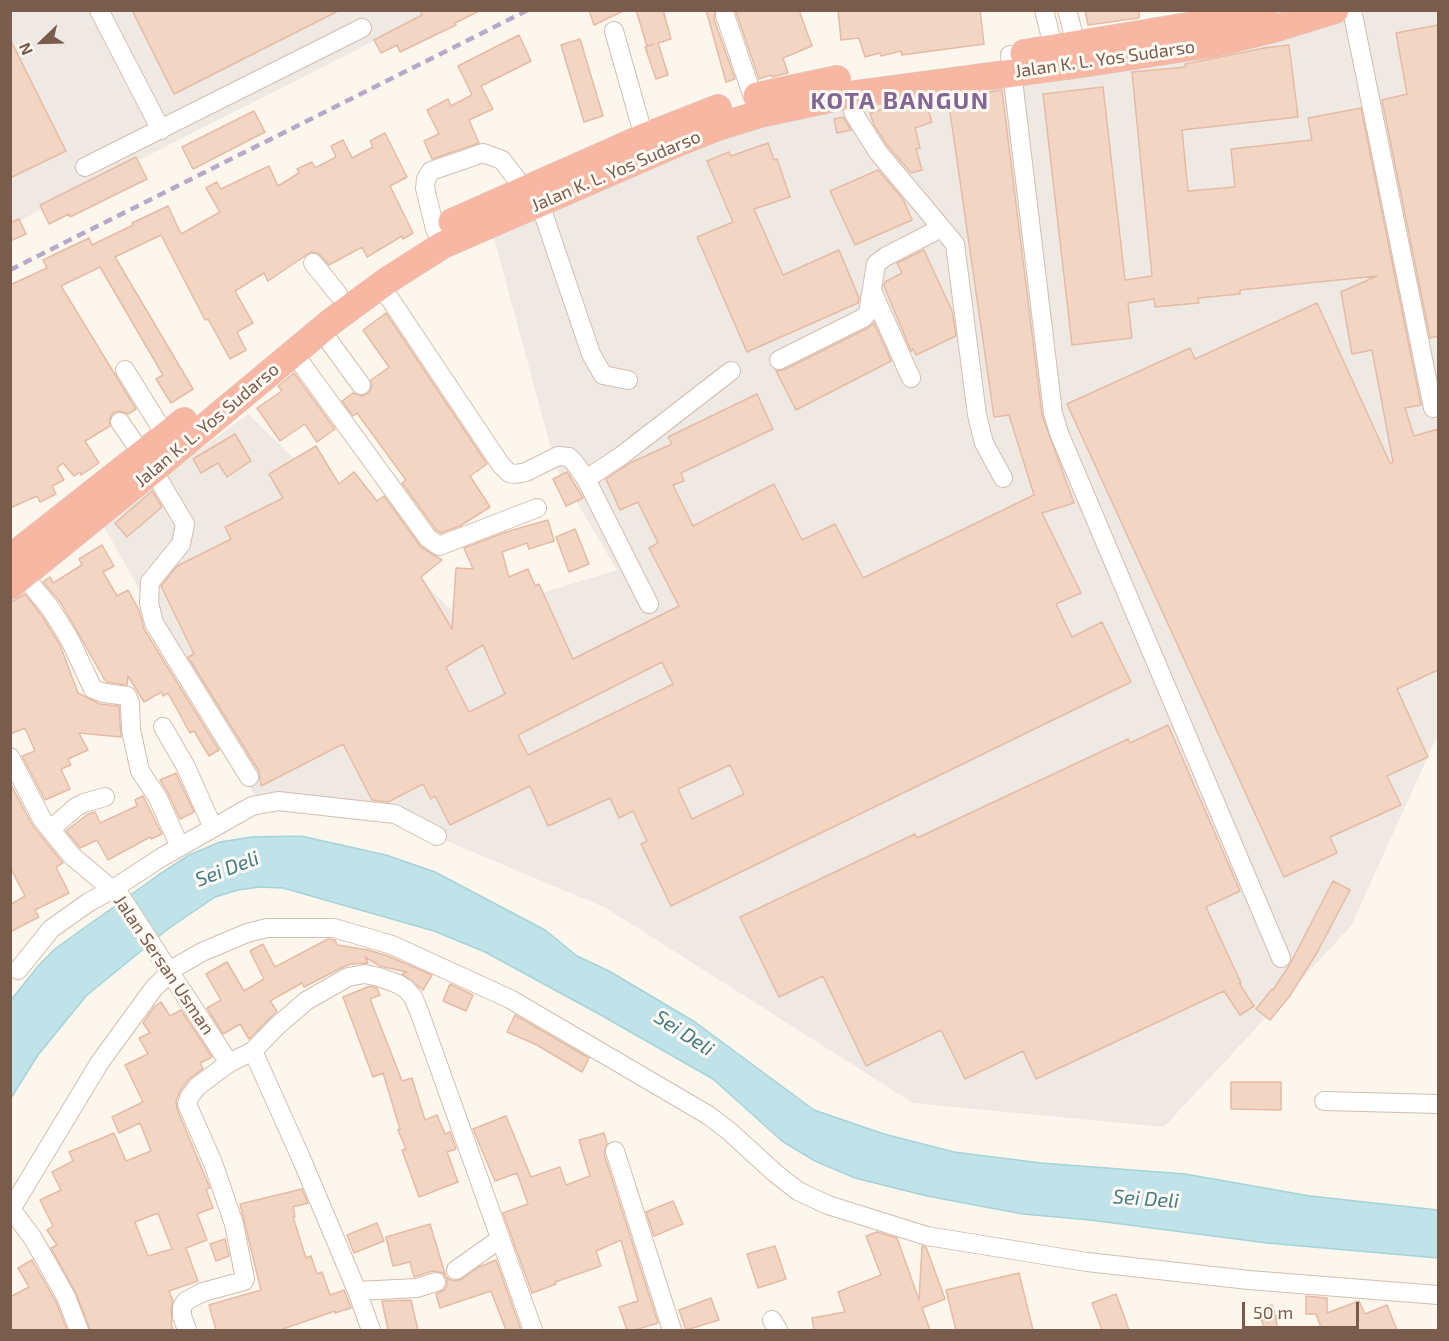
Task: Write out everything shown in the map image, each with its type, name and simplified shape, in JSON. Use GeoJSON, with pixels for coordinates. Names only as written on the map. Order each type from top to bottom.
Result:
{"type":"FeatureCollection","features":[{"type":"Feature","properties":{"kind":"highway","name":"Jalan K. L. Yos Sudarso"},"geometry":{"type":"LineString","coordinates":[[1068,56],[1264,10]]}},
{"type":"Feature","properties":{"kind":"highway","name":"Jalan K. L. Yos Sudarso"},"geometry":{"type":"LineString","coordinates":[[148,462],[166,436],[319,307],[439,237],[532,196],[721,126],[760,114],[1012,64],[1068,56],[1211,44],[1270,30],[1335,10]]}},
{"type":"Feature","properties":{"kind":"highway","name":"Jalan K. L. Yos Sudarso"},"geometry":{"type":"LineString","coordinates":[[532,196],[644,137],[753,97],[847,77],[1012,64]]}},
{"type":"Feature","properties":{"kind":"highway","name":"Jalan K. L. Yos Sudarso"},"geometry":{"type":"LineString","coordinates":[[15,573],[148,462],[378,287],[439,237]]}},
{"type":"Feature","properties":{"kind":"street"},"geometry":{"type":"LineString","coordinates":[[99,10],[161,130]]}},
{"type":"Feature","properties":{"kind":"street"},"geometry":{"type":"LineString","coordinates":[[1044,10],[1068,56]]}},
{"type":"Feature","properties":{"kind":"street"},"geometry":{"type":"LineString","coordinates":[[1067,10],[1068,56]]}},
{"type":"Feature","properties":{"kind":"street"},"geometry":{"type":"LineString","coordinates":[[1352,10],[1433,408]]}},
{"type":"Feature","properties":{"kind":"street"},"geometry":{"type":"LineString","coordinates":[[725,15],[753,97]]}},
{"type":"Feature","properties":{"kind":"street"},"geometry":{"type":"LineString","coordinates":[[85,167],[362,28]]}},
{"type":"Feature","properties":{"kind":"street"},"geometry":{"type":"LineString","coordinates":[[614,31],[644,137]]}},
{"type":"Feature","properties":{"kind":"street"},"geometry":{"type":"LineString","coordinates":[[1012,64],[1053,413],[1059,433],[1281,958]]}},
{"type":"Feature","properties":{"kind":"street"},"geometry":{"type":"LineString","coordinates":[[849,95],[854,114],[878,152],[955,244],[976,415],[984,443],[1003,478]]}},
{"type":"Feature","properties":{"kind":"street"},"geometry":{"type":"LineString","coordinates":[[439,237],[425,188],[426,179],[431,171],[483,153],[502,160],[532,196],[591,354],[603,375],[628,380]]}},
{"type":"Feature","properties":{"kind":"street"},"geometry":{"type":"LineString","coordinates":[[779,360],[868,314],[876,264],[885,256],[941,228]]}},
{"type":"Feature","properties":{"kind":"street"},"geometry":{"type":"LineString","coordinates":[[313,263],[338,294]]}},
{"type":"Feature","properties":{"kind":"street"},"geometry":{"type":"LineString","coordinates":[[378,287],[390,299],[501,465],[509,473],[526,472],[558,456],[569,457],[586,479],[649,604]]}},
{"type":"Feature","properties":{"kind":"street"},"geometry":{"type":"LineString","coordinates":[[872,291],[911,378]]}},
{"type":"Feature","properties":{"kind":"street"},"geometry":{"type":"LineString","coordinates":[[321,330],[361,385]]}},
{"type":"Feature","properties":{"kind":"street"},"geometry":{"type":"LineString","coordinates":[[293,352],[428,538],[440,546],[537,508]]}},
{"type":"Feature","properties":{"kind":"street"},"geometry":{"type":"LineString","coordinates":[[125,370],[166,436]]}},
{"type":"Feature","properties":{"kind":"street"},"geometry":{"type":"LineString","coordinates":[[586,479],[621,456],[731,371]]}},
{"type":"Feature","properties":{"kind":"street"},"geometry":{"type":"LineString","coordinates":[[120,422],[148,462],[185,524],[181,544],[150,582],[149,603],[154,623],[249,777]]}},
{"type":"Feature","properties":{"kind":"street"},"geometry":{"type":"LineString","coordinates":[[15,573],[51,609],[70,640],[93,689],[128,696],[131,730],[140,771],[158,798],[180,847]]}},
{"type":"Feature","properties":{"kind":"street"},"geometry":{"type":"LineString","coordinates":[[163,727],[186,767],[213,828]]}},
{"type":"Feature","properties":{"kind":"street","name":"Jalan Sersan Usman"},"geometry":{"type":"LineString","coordinates":[[10,757],[42,819],[72,856],[117,893],[229,1063]]}},
{"type":"Feature","properties":{"kind":"street"},"geometry":{"type":"LineString","coordinates":[[51,829],[76,807],[105,797]]}},
{"type":"Feature","properties":{"kind":"street"},"geometry":{"type":"LineString","coordinates":[[18,970],[51,929],[89,902],[117,893],[180,847],[252,807],[278,801],[395,814],[437,836]]}},
{"type":"Feature","properties":{"kind":"street"},"geometry":{"type":"LineString","coordinates":[[79,1330],[66,1297],[52,1271],[32,1237],[11,1210],[100,1062],[154,988],[188,958],[247,933],[267,928],[334,928],[392,945],[510,999],[708,1115],[798,1191],[828,1205],[927,1236],[1087,1262],[1249,1280],[1438,1295]]}},
{"type":"Feature","properties":{"kind":"street"},"geometry":{"type":"LineString","coordinates":[[188,1330],[182,1316],[182,1307],[186,1301],[202,1292],[236,1284],[245,1279],[234,1224],[213,1163],[187,1104],[190,1096],[198,1086],[229,1063],[253,1051],[306,1001],[348,977],[365,974],[398,984],[412,997],[533,1330]]}},
{"type":"Feature","properties":{"kind":"street"},"geometry":{"type":"LineString","coordinates":[[253,1051],[301,1158],[371,1330]]}},
{"type":"Feature","properties":{"kind":"street"},"geometry":{"type":"LineString","coordinates":[[1324,1101],[1438,1104]]}},
{"type":"Feature","properties":{"kind":"street"},"geometry":{"type":"LineString","coordinates":[[615,1151],[672,1330]]}},
{"type":"Feature","properties":{"kind":"street"},"geometry":{"type":"LineString","coordinates":[[456,1270],[500,1239]]}},
{"type":"Feature","properties":{"kind":"street"},"geometry":{"type":"LineString","coordinates":[[357,1292],[417,1288],[436,1282]]}},
{"type":"Feature","properties":{"kind":"shaded area"},"geometry":{"type":"Polygon","coordinates":[[[11,11],[433,11],[11,225],[11,11]]]}},
{"type":"Feature","properties":{"kind":"shaded area"},"geometry":{"type":"Polygon","coordinates":[[[1371,11],[1438,11],[1438,734],[1351,926],[1164,1127],[913,1103],[606,908],[354,802],[255,796],[102,523],[248,414],[460,618],[617,570],[556,467],[494,238],[629,172],[760,114],[1213,54],[1371,11]]]}},
{"type":"Feature","properties":{"kind":"water","name":"Sei Deli"},"geometry":{"type":"Polygon","coordinates":[[[301,836],[386,855],[435,872],[545,930],[577,956],[609,971],[695,1022],[814,1110],[884,1134],[954,1152],[1041,1163],[1185,1174],[1310,1196],[1438,1210],[1438,1258],[1267,1243],[1090,1220],[1023,1214],[927,1196],[855,1178],[815,1161],[782,1141],[713,1079],[485,952],[434,931],[283,888],[260,887],[238,890],[215,897],[168,929],[86,996],[38,1055],[11,1098],[11,1000],[56,948],[189,855],[220,842],[252,837],[301,836]]]}},
{"type":"Feature","properties":{"kind":"building"},"geometry":{"type":"Polygon","coordinates":[[[132,10],[340,10],[174,94],[132,10]]]}},
{"type":"Feature","properties":{"kind":"building"},"geometry":{"type":"Polygon","coordinates":[[[420,10],[481,10],[455,23],[456,25],[400,52],[397,45],[381,53],[374,40],[422,15],[420,10]]]}},
{"type":"Feature","properties":{"kind":"building"},"geometry":{"type":"Polygon","coordinates":[[[589,10],[625,10],[594,25],[589,10]]]}},
{"type":"Feature","properties":{"kind":"building"},"geometry":{"type":"Polygon","coordinates":[[[636,10],[663,10],[671,39],[658,43],[668,75],[656,79],[645,47],[654,44],[647,46],[636,10]]]}},
{"type":"Feature","properties":{"kind":"building"},"geometry":{"type":"Polygon","coordinates":[[[706,10],[715,10],[714,19],[735,79],[726,82],[706,10]]]}},
{"type":"Feature","properties":{"kind":"building"},"geometry":{"type":"Polygon","coordinates":[[[742,10],[799,10],[812,46],[783,58],[788,73],[759,79],[736,12],[742,10]]]}},
{"type":"Feature","properties":{"kind":"building"},"geometry":{"type":"Polygon","coordinates":[[[838,10],[980,10],[984,44],[902,55],[901,51],[881,56],[880,53],[865,57],[859,38],[841,40],[838,10]]]}},
{"type":"Feature","properties":{"kind":"building"},"geometry":{"type":"Polygon","coordinates":[[[1085,10],[1139,10],[1139,18],[1088,25],[1085,10]]]}},
{"type":"Feature","properties":{"kind":"building"},"geometry":{"type":"Polygon","coordinates":[[[1438,25],[1438,336],[1430,338],[1382,100],[1407,94],[1396,33],[1438,25]]]}},
{"type":"Feature","properties":{"kind":"building"},"geometry":{"type":"Polygon","coordinates":[[[519,35],[531,61],[481,86],[493,109],[469,120],[479,143],[432,159],[424,141],[439,134],[427,110],[448,99],[451,106],[472,95],[458,66],[519,35]]]}},
{"type":"Feature","properties":{"kind":"building"},"geometry":{"type":"Polygon","coordinates":[[[10,39],[66,151],[10,178],[10,39]]]}},
{"type":"Feature","properties":{"kind":"building"},"geometry":{"type":"Polygon","coordinates":[[[580,39],[603,116],[584,122],[561,45],[580,39]]]}},
{"type":"Feature","properties":{"kind":"building"},"geometry":{"type":"Polygon","coordinates":[[[1289,45],[1298,117],[1182,130],[1188,191],[1235,187],[1231,149],[1312,140],[1308,118],[1361,108],[1421,405],[1405,408],[1414,436],[1438,429],[1438,670],[1397,689],[1428,757],[1387,776],[1401,805],[1330,837],[1337,853],[1284,877],[1067,404],[1190,348],[1195,359],[1317,303],[1390,463],[1393,462],[1372,350],[1352,354],[1341,292],[1377,276],[1240,290],[1240,294],[1198,298],[1199,303],[1155,307],[1154,299],[1128,303],[1132,338],[1072,345],[1043,94],[1103,87],[1125,280],[1152,276],[1132,72],[1186,67],[1185,64],[1289,45]]]}},
{"type":"Feature","properties":{"kind":"building"},"geometry":{"type":"Polygon","coordinates":[[[1002,90],[1042,415],[1074,503],[1042,513],[1081,593],[1056,604],[1072,637],[1102,622],[1131,682],[671,906],[641,844],[647,841],[633,811],[619,818],[610,798],[548,826],[530,786],[450,825],[435,796],[431,799],[423,784],[388,802],[372,800],[343,744],[261,786],[259,771],[188,657],[194,654],[161,586],[177,566],[231,539],[225,527],[283,498],[269,474],[316,446],[339,484],[354,472],[377,501],[384,496],[421,547],[442,560],[421,577],[452,629],[456,568],[473,569],[464,548],[506,532],[548,520],[554,541],[529,549],[527,543],[502,552],[509,577],[528,569],[535,586],[539,584],[573,659],[679,606],[649,548],[658,543],[638,502],[620,510],[606,479],[630,463],[672,444],[668,437],[757,394],[773,429],[681,473],[684,481],[673,485],[693,526],[774,484],[802,540],[835,524],[863,578],[1034,495],[1009,415],[994,417],[948,98],[1002,90]],[[483,645],[446,667],[469,712],[505,694],[483,645]],[[662,662],[518,735],[528,755],[673,684],[662,662]],[[730,765],[678,789],[692,819],[744,794],[730,765]]]}},
{"type":"Feature","properties":{"kind":"building"},"geometry":{"type":"Polygon","coordinates":[[[926,103],[932,122],[915,128],[920,148],[916,149],[922,170],[911,173],[887,145],[874,125],[870,113],[889,107],[890,111],[926,103]]]}},
{"type":"Feature","properties":{"kind":"building"},"geometry":{"type":"Polygon","coordinates":[[[254,111],[265,132],[193,169],[182,147],[254,111]]]}},
{"type":"Feature","properties":{"kind":"building"},"geometry":{"type":"Polygon","coordinates":[[[843,117],[851,130],[837,133],[834,119],[843,117]]]}},
{"type":"Feature","properties":{"kind":"building"},"geometry":{"type":"Polygon","coordinates":[[[385,133],[407,177],[390,186],[413,233],[403,239],[402,236],[367,257],[362,247],[329,265],[318,253],[311,252],[268,281],[264,273],[235,291],[253,323],[237,332],[246,350],[230,359],[208,319],[205,320],[161,235],[115,257],[193,389],[171,403],[156,379],[163,375],[100,267],[61,286],[136,409],[128,414],[120,411],[114,412],[110,418],[110,426],[85,441],[99,463],[81,475],[80,472],[74,476],[63,463],[57,468],[64,480],[52,486],[56,494],[40,502],[37,496],[10,508],[10,285],[47,268],[43,260],[89,238],[92,245],[168,206],[181,234],[220,212],[206,188],[217,182],[221,189],[269,166],[278,186],[299,173],[297,169],[312,162],[315,168],[336,157],[331,146],[343,140],[352,158],[373,147],[370,141],[385,133]]]}},
{"type":"Feature","properties":{"kind":"building"},"geometry":{"type":"Polygon","coordinates":[[[768,143],[774,160],[777,159],[790,197],[754,209],[783,275],[839,250],[859,298],[858,303],[747,352],[697,237],[733,222],[707,161],[729,152],[731,156],[768,143]]]}},
{"type":"Feature","properties":{"kind":"building"},"geometry":{"type":"Polygon","coordinates":[[[136,157],[147,179],[70,217],[69,214],[49,224],[40,205],[136,157]]]}},
{"type":"Feature","properties":{"kind":"building"},"geometry":{"type":"Polygon","coordinates":[[[878,170],[903,199],[912,220],[855,245],[830,191],[878,170]]]}},
{"type":"Feature","properties":{"kind":"building"},"geometry":{"type":"Polygon","coordinates":[[[19,219],[26,234],[10,241],[10,223],[19,219]]]}},
{"type":"Feature","properties":{"kind":"building"},"geometry":{"type":"Polygon","coordinates":[[[924,250],[952,311],[956,336],[916,355],[913,349],[911,351],[884,286],[885,282],[902,273],[897,263],[924,250]]]}},
{"type":"Feature","properties":{"kind":"building"},"geometry":{"type":"Polygon","coordinates":[[[386,313],[487,464],[470,476],[490,507],[460,526],[441,533],[436,530],[402,483],[406,480],[357,413],[353,416],[342,401],[353,393],[362,396],[367,394],[371,389],[371,380],[389,367],[363,330],[386,313]]]}},
{"type":"Feature","properties":{"kind":"building"},"geometry":{"type":"Polygon","coordinates":[[[874,323],[891,361],[796,410],[776,371],[784,370],[874,323]]]}},
{"type":"Feature","properties":{"kind":"building"},"geometry":{"type":"Polygon","coordinates":[[[294,373],[335,429],[317,442],[305,424],[280,441],[257,408],[282,391],[278,386],[294,373]]]}},
{"type":"Feature","properties":{"kind":"building"},"geometry":{"type":"Polygon","coordinates":[[[235,434],[251,461],[227,477],[218,463],[201,473],[193,459],[235,434]]]}},
{"type":"Feature","properties":{"kind":"building"},"geometry":{"type":"Polygon","coordinates":[[[567,472],[583,498],[566,506],[553,479],[567,472]]]}},
{"type":"Feature","properties":{"kind":"building"},"geometry":{"type":"Polygon","coordinates":[[[152,491],[162,507],[127,537],[115,523],[152,491]]]}},
{"type":"Feature","properties":{"kind":"building"},"geometry":{"type":"Polygon","coordinates":[[[575,529],[589,564],[569,572],[556,537],[575,529]]]}},
{"type":"Feature","properties":{"kind":"building"},"geometry":{"type":"Polygon","coordinates":[[[102,545],[114,566],[103,572],[117,596],[128,590],[139,610],[144,629],[219,750],[209,756],[194,731],[190,733],[168,693],[163,696],[161,692],[144,702],[128,676],[127,685],[106,682],[61,603],[43,582],[50,577],[53,583],[82,565],[79,559],[102,545]]]}},
{"type":"Feature","properties":{"kind":"building"},"geometry":{"type":"Polygon","coordinates":[[[25,594],[60,645],[78,693],[100,704],[119,706],[121,737],[79,733],[88,750],[68,759],[71,765],[61,769],[70,789],[45,800],[22,756],[35,751],[25,728],[10,734],[10,603],[25,594]]]}},
{"type":"Feature","properties":{"kind":"building"},"geometry":{"type":"Polygon","coordinates":[[[1168,725],[1240,891],[1206,907],[1241,983],[1239,983],[1254,1006],[1240,1015],[1224,991],[1036,1079],[1023,1051],[965,1079],[941,1030],[866,1066],[823,976],[779,997],[740,917],[915,834],[917,838],[1128,739],[1130,743],[1168,725]]]}},
{"type":"Feature","properties":{"kind":"building"},"geometry":{"type":"Polygon","coordinates":[[[176,773],[194,812],[180,819],[160,780],[176,773]]]}},
{"type":"Feature","properties":{"kind":"building"},"geometry":{"type":"Polygon","coordinates":[[[10,783],[33,826],[63,863],[56,867],[69,893],[35,910],[39,917],[10,932],[10,905],[25,896],[10,867],[10,783]]]}},
{"type":"Feature","properties":{"kind":"building"},"geometry":{"type":"Polygon","coordinates":[[[143,796],[162,834],[151,839],[150,837],[108,860],[97,840],[80,848],[66,831],[88,814],[95,812],[100,823],[137,806],[135,800],[143,796]]]}},
{"type":"Feature","properties":{"kind":"building"},"geometry":{"type":"Polygon","coordinates":[[[1333,881],[1350,890],[1318,951],[1289,997],[1270,1020],[1256,1009],[1273,990],[1290,964],[1333,881]]]}},
{"type":"Feature","properties":{"kind":"building"},"geometry":{"type":"Polygon","coordinates":[[[328,939],[335,940],[337,945],[388,956],[432,975],[423,990],[402,974],[407,972],[380,966],[365,957],[368,963],[343,967],[304,987],[302,983],[270,1001],[277,1011],[249,1039],[240,1024],[223,1034],[207,1008],[221,1000],[206,974],[227,962],[244,991],[264,979],[250,951],[263,944],[275,967],[328,939]]]}},
{"type":"Feature","properties":{"kind":"building"},"geometry":{"type":"Polygon","coordinates":[[[450,984],[473,995],[466,1011],[443,1001],[450,984]]]}},
{"type":"Feature","properties":{"kind":"building"},"geometry":{"type":"Polygon","coordinates":[[[370,986],[377,988],[380,995],[370,999],[402,1081],[412,1078],[425,1120],[437,1115],[445,1134],[450,1132],[456,1149],[447,1152],[458,1182],[419,1197],[402,1150],[406,1149],[398,1130],[400,1129],[383,1073],[373,1077],[343,997],[370,986]]]}},
{"type":"Feature","properties":{"kind":"building"},"geometry":{"type":"Polygon","coordinates":[[[161,1002],[170,1016],[181,1010],[212,1057],[200,1063],[203,1069],[189,1079],[181,1089],[176,1101],[177,1109],[210,1188],[206,1189],[213,1208],[197,1214],[207,1240],[186,1248],[198,1281],[169,1291],[173,1301],[171,1322],[173,1330],[90,1330],[76,1293],[51,1248],[57,1245],[47,1230],[53,1226],[40,1200],[61,1190],[52,1172],[73,1161],[69,1152],[114,1133],[126,1161],[151,1151],[140,1123],[119,1133],[112,1117],[143,1102],[125,1065],[148,1054],[139,1038],[150,1033],[143,1023],[154,1007],[161,1002]],[[158,1213],[135,1222],[148,1256],[172,1249],[158,1213]]]}},
{"type":"Feature","properties":{"kind":"building"},"geometry":{"type":"Polygon","coordinates":[[[515,1015],[589,1058],[582,1072],[537,1045],[507,1032],[515,1015]]]}},
{"type":"Feature","properties":{"kind":"building"},"geometry":{"type":"Polygon","coordinates":[[[1231,1082],[1281,1082],[1281,1110],[1231,1109],[1231,1082]]]}},
{"type":"Feature","properties":{"kind":"building"},"geometry":{"type":"Polygon","coordinates":[[[506,1116],[531,1177],[560,1167],[566,1185],[590,1176],[579,1140],[604,1133],[607,1143],[604,1154],[658,1323],[627,1330],[619,1307],[638,1301],[621,1240],[596,1251],[601,1266],[555,1282],[556,1284],[532,1293],[503,1213],[528,1204],[517,1173],[495,1181],[473,1129],[506,1116]]]}},
{"type":"Feature","properties":{"kind":"building"},"geometry":{"type":"Polygon","coordinates":[[[302,1189],[308,1203],[293,1207],[295,1217],[293,1217],[306,1258],[311,1256],[317,1274],[322,1272],[330,1295],[344,1290],[351,1308],[335,1313],[335,1311],[280,1330],[216,1330],[209,1305],[261,1290],[240,1204],[302,1189]]]}},
{"type":"Feature","properties":{"kind":"building"},"geometry":{"type":"Polygon","coordinates":[[[673,1201],[683,1224],[654,1236],[646,1212],[673,1201]]]}},
{"type":"Feature","properties":{"kind":"building"},"geometry":{"type":"Polygon","coordinates":[[[377,1223],[384,1241],[354,1253],[347,1235],[377,1223]]]}},
{"type":"Feature","properties":{"kind":"building"},"geometry":{"type":"Polygon","coordinates":[[[430,1224],[446,1277],[451,1280],[462,1279],[479,1267],[496,1260],[521,1330],[506,1330],[491,1291],[440,1308],[436,1294],[444,1290],[447,1285],[447,1279],[443,1273],[433,1271],[414,1277],[410,1262],[393,1266],[386,1237],[430,1224]]]}},
{"type":"Feature","properties":{"kind":"building"},"geometry":{"type":"Polygon","coordinates":[[[877,1232],[897,1238],[919,1300],[922,1246],[926,1247],[945,1299],[922,1308],[930,1330],[814,1330],[812,1318],[845,1312],[838,1292],[881,1275],[866,1236],[877,1232]]]}},
{"type":"Feature","properties":{"kind":"building"},"geometry":{"type":"Polygon","coordinates":[[[225,1239],[229,1256],[216,1261],[210,1244],[225,1239]]]}},
{"type":"Feature","properties":{"kind":"building"},"geometry":{"type":"Polygon","coordinates":[[[775,1246],[786,1279],[758,1288],[747,1254],[775,1246]]]}},
{"type":"Feature","properties":{"kind":"building"},"geometry":{"type":"Polygon","coordinates":[[[32,1260],[56,1302],[67,1330],[10,1330],[10,1297],[29,1287],[18,1268],[32,1260]]]}},
{"type":"Feature","properties":{"kind":"building"},"geometry":{"type":"Polygon","coordinates":[[[1019,1273],[1033,1330],[956,1330],[946,1290],[1019,1273]]]}},
{"type":"Feature","properties":{"kind":"building"},"geometry":{"type":"Polygon","coordinates":[[[1116,1294],[1129,1330],[1102,1330],[1092,1303],[1116,1294]]]}},
{"type":"Feature","properties":{"kind":"building"},"geometry":{"type":"Polygon","coordinates":[[[1306,1296],[1327,1298],[1327,1313],[1359,1301],[1365,1314],[1387,1305],[1397,1330],[1322,1330],[1316,1314],[1306,1314],[1306,1296]]]}},
{"type":"Feature","properties":{"kind":"building"},"geometry":{"type":"Polygon","coordinates":[[[711,1298],[719,1320],[686,1330],[679,1310],[711,1298]]]}},
{"type":"Feature","properties":{"kind":"building"},"geometry":{"type":"Polygon","coordinates":[[[411,1300],[418,1330],[388,1330],[382,1301],[411,1300]]]}},
{"type":"Feature","properties":{"kind":"building"},"geometry":{"type":"Polygon","coordinates":[[[1272,1305],[1278,1330],[1265,1330],[1258,1310],[1272,1305]]]}},
{"type":"Feature","properties":{"kind":"railway"},"geometry":{"type":"LineString","coordinates":[[10,270],[528,10]]}},
{"type":"Feature","properties":{"kind":"district","name":"KOTA BANGUN"},"geometry":{"type":"Point","coordinates":[900,101]}}]}
